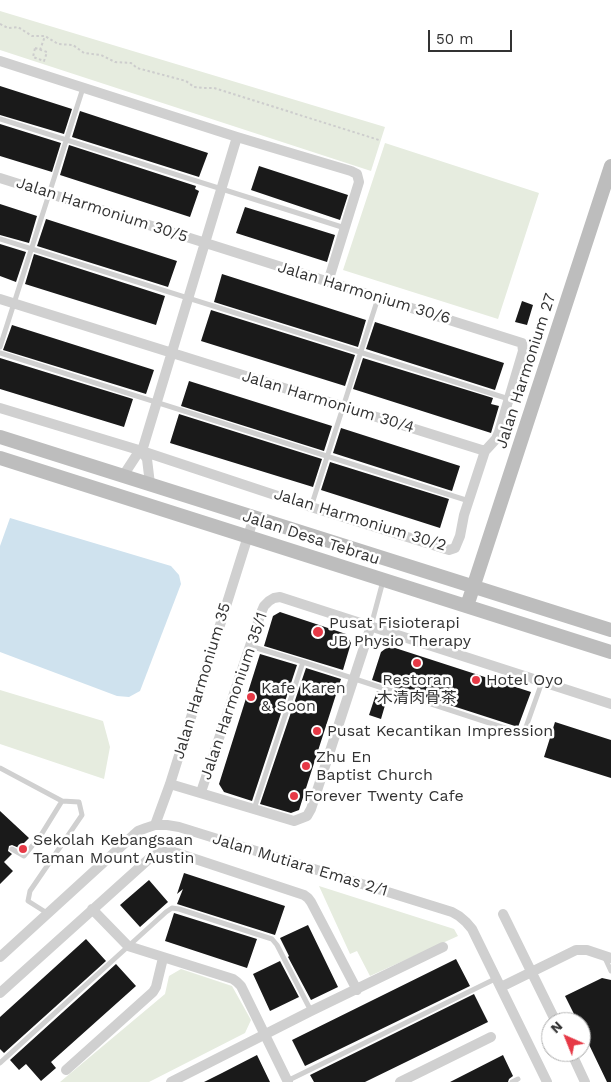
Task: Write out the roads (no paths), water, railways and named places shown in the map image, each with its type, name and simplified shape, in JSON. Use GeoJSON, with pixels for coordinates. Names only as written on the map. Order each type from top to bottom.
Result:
{"type":"FeatureCollection","features":[{"type":"Feature","properties":{"kind":"street"},"geometry":{"type":"LineString","coordinates":[[0,60],[357,174],[359,182],[328,282]]}},
{"type":"Feature","properties":{"kind":"street"},"geometry":{"type":"LineString","coordinates":[[123,476],[136,456],[142,451],[237,137]]}},
{"type":"Feature","properties":{"kind":"street","name":"Jalan Harmonium 27"},"geometry":{"type":"LineString","coordinates":[[468,606],[611,166]]}},
{"type":"Feature","properties":{"kind":"street","name":"Jalan Harmonium 30/5"},"geometry":{"type":"LineString","coordinates":[[0,178],[205,243]]}},
{"type":"Feature","properties":{"kind":"street","name":"Jalan Harmonium 30/6"},"geometry":{"type":"LineString","coordinates":[[205,243],[522,342]]}},
{"type":"Feature","properties":{"kind":"street","name":"Jalan Harmonium 30/4"},"geometry":{"type":"LineString","coordinates":[[0,298],[485,451]]}},
{"type":"Feature","properties":{"kind":"street","name":"Jalan Harmonium 30/2"},"geometry":{"type":"LineString","coordinates":[[0,408],[142,451],[449,550],[455,548],[458,542],[464,515],[485,451],[496,439],[499,432],[523,351],[522,342]]}},
{"type":"Feature","properties":{"kind":"street","name":"Jalan Desa Tebrau"},"geometry":{"type":"LineString","coordinates":[[0,437],[611,630]]}},
{"type":"Feature","properties":{"kind":"street"},"geometry":{"type":"LineString","coordinates":[[142,451],[147,459],[150,484]]}},
{"type":"Feature","properties":{"kind":"street","name":"Jalan Desa Tebrau"},"geometry":{"type":"LineString","coordinates":[[0,458],[611,652]]}},
{"type":"Feature","properties":{"kind":"street","name":"Jalan Harmonium 35"},"geometry":{"type":"LineString","coordinates":[[155,826],[254,517]]}},
{"type":"Feature","properties":{"kind":"street","name":"Jalan Harmonium 35/1"},"geometry":{"type":"LineString","coordinates":[[201,792],[264,606],[274,598],[280,597],[611,704]]}},
{"type":"Feature","properties":{"kind":"street"},"geometry":{"type":"LineString","coordinates":[[170,784],[294,821],[307,816],[311,809],[371,626]]}},
{"type":"Feature","properties":{"kind":"street","name":"Jalan Mutiara Emas 2/1"},"geometry":{"type":"LineString","coordinates":[[0,957],[138,831],[155,826],[167,825],[178,827],[452,912],[472,929],[547,1082]]}},
{"type":"Feature","properties":{"kind":"street"},"geometry":{"type":"LineString","coordinates":[[0,993],[150,858],[161,852],[174,852],[308,898],[312,902],[356,990]]}},
{"type":"Feature","properties":{"kind":"street"},"geometry":{"type":"LineString","coordinates":[[92,909],[128,946],[233,979],[237,982],[266,1035],[287,1081]]}},
{"type":"Feature","properties":{"kind":"street"},"geometry":{"type":"LineString","coordinates":[[503,914],[551,1012]]}},
{"type":"Feature","properties":{"kind":"street"},"geometry":{"type":"LineString","coordinates":[[171,1082],[443,947]]}},
{"type":"Feature","properties":{"kind":"street"},"geometry":{"type":"LineString","coordinates":[[499,983],[531,971],[576,950],[583,950],[607,957]]}},
{"type":"Feature","properties":{"kind":"street"},"geometry":{"type":"LineString","coordinates":[[66,1070],[153,992],[163,958]]}},
{"type":"Feature","properties":{"kind":"street"},"geometry":{"type":"LineString","coordinates":[[400,1082],[491,1037]]}},
{"type":"Feature","properties":{"kind":"street"},"geometry":{"type":"LineString","coordinates":[[576,1062],[585,1082]]}},
{"type":"Feature","properties":{"kind":"lane"},"geometry":{"type":"LineString","coordinates":[[0,347],[83,88]]}},
{"type":"Feature","properties":{"kind":"lane"},"geometry":{"type":"LineString","coordinates":[[0,119],[346,228]]}},
{"type":"Feature","properties":{"kind":"lane"},"geometry":{"type":"LineString","coordinates":[[0,239],[509,399]]}},
{"type":"Feature","properties":{"kind":"lane"},"geometry":{"type":"LineString","coordinates":[[311,506],[378,297]]}},
{"type":"Feature","properties":{"kind":"lane"},"geometry":{"type":"LineString","coordinates":[[0,353],[469,501]]}},
{"type":"Feature","properties":{"kind":"lane"},"geometry":{"type":"LineString","coordinates":[[371,626],[383,579]]}},
{"type":"Feature","properties":{"kind":"lane"},"geometry":{"type":"LineString","coordinates":[[250,646],[517,732],[523,732],[526,727],[542,682]]}},
{"type":"Feature","properties":{"kind":"lane"},"geometry":{"type":"LineString","coordinates":[[254,809],[303,662]]}},
{"type":"Feature","properties":{"kind":"lane"},"geometry":{"type":"LineString","coordinates":[[0,768],[62,800],[79,802],[82,815],[30,891],[28,901],[47,913]]}},
{"type":"Feature","properties":{"kind":"lane"},"geometry":{"type":"LineString","coordinates":[[12,849],[24,856],[41,835],[62,800]]}},
{"type":"Feature","properties":{"kind":"lane"},"geometry":{"type":"LineString","coordinates":[[0,1063],[172,908],[270,938],[277,945],[311,1011]]}},
{"type":"Feature","properties":{"kind":"lane"},"geometry":{"type":"LineString","coordinates":[[607,957],[611,971]]}},
{"type":"Feature","properties":{"kind":"lane"},"geometry":{"type":"LineString","coordinates":[[287,1081],[499,983]]}},
{"type":"Feature","properties":{"kind":"lane"},"geometry":{"type":"LineString","coordinates":[[512,1082],[518,1079]]}},
{"type":"Feature","properties":{"kind":"water"},"geometry":{"type":"Polygon","coordinates":[[[10,518],[171,566],[179,575],[181,584],[140,691],[129,697],[117,696],[0,652],[0,546],[10,518]]]}},
{"type":"Feature","properties":{"kind":"place","name":"Pusat Fisioterapi JB Physio Therapy"},"geometry":{"type":"Point","coordinates":[318,632]}},
{"type":"Feature","properties":{"kind":"place","name":"Restoran 木清肉骨茶"},"geometry":{"type":"Point","coordinates":[417,663]}},
{"type":"Feature","properties":{"kind":"place","name":"Hotel Oyo"},"geometry":{"type":"Point","coordinates":[476,680]}},
{"type":"Feature","properties":{"kind":"place","name":"Kafe Karen & Soon"},"geometry":{"type":"Point","coordinates":[251,697]}},
{"type":"Feature","properties":{"kind":"place","name":"Pusat Kecantikan Impression"},"geometry":{"type":"Point","coordinates":[317,731]}},
{"type":"Feature","properties":{"kind":"place","name":"Zhu En Baptist Church"},"geometry":{"type":"Point","coordinates":[306,766]}},
{"type":"Feature","properties":{"kind":"place","name":"Forever Twenty Cafe"},"geometry":{"type":"Point","coordinates":[294,796]}},
{"type":"Feature","properties":{"kind":"place","name":"Sekolah Kebangsaan Taman Mount Austin"},"geometry":{"type":"Point","coordinates":[23,849]}}]}
